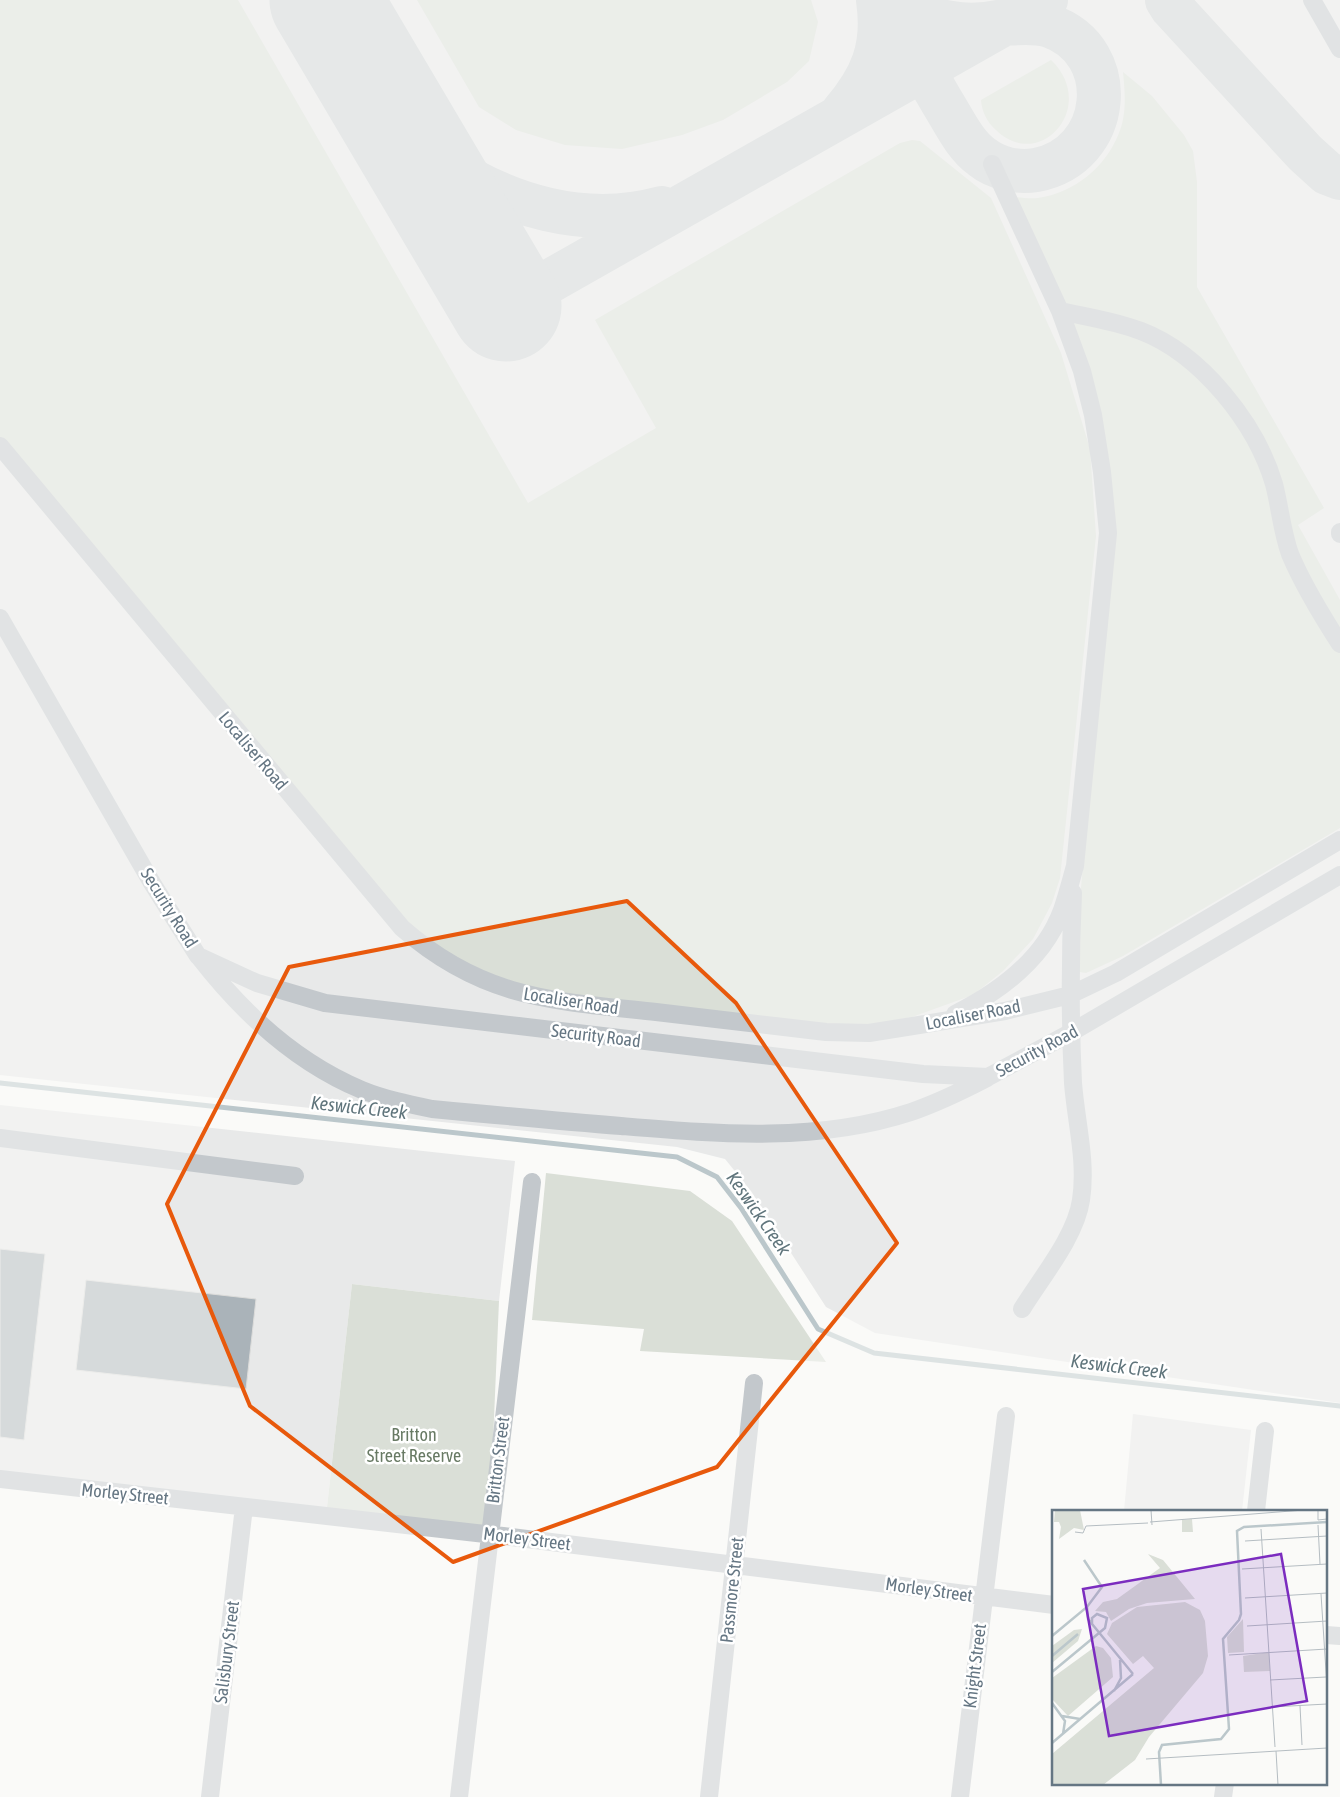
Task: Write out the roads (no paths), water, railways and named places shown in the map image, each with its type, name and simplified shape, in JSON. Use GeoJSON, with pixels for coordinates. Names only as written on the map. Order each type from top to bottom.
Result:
{"type":"FeatureCollection","features":[{"type":"Feature","properties":{"kind":"street"},"geometry":{"type":"LineString","coordinates":[[1312,0],[1340,49]]}},
{"type":"Feature","properties":{"kind":"street"},"geometry":{"type":"LineString","coordinates":[[992,164],[1060,311],[1082,371],[1093,415],[1108,533],[1075,866],[1070,995],[1073,1084],[1083,1170],[1081,1201],[1074,1223],[1062,1247],[1022,1309]]}},
{"type":"Feature","properties":{"kind":"street"},"geometry":{"type":"LineString","coordinates":[[1060,311],[1121,324],[1142,331],[1182,353],[1217,386],[1252,436],[1264,459],[1273,482],[1290,554],[1340,644]]}},
{"type":"Feature","properties":{"kind":"street","name":"Localiser Road"},"geometry":{"type":"LineString","coordinates":[[0,446],[367,889],[402,928],[424,948],[450,965],[482,981],[518,993],[562,1002],[826,1032],[869,1033],[1005,1010],[1070,995],[1116,973],[1340,840]]}},
{"type":"Feature","properties":{"kind":"street","name":"Security Road"},"geometry":{"type":"LineString","coordinates":[[0,618],[152,883],[198,956],[257,983],[292,995],[360,1009],[923,1074],[988,1077],[1072,1032],[1340,875]]}},
{"type":"Feature","properties":{"kind":"street"},"geometry":{"type":"LineString","coordinates":[[942,1021],[999,989],[1040,948],[1062,910],[1075,866]]}},
{"type":"Feature","properties":{"kind":"street"},"geometry":{"type":"LineString","coordinates":[[198,956],[225,990],[295,1051],[337,1078],[362,1090],[397,1102],[432,1109],[722,1135],[785,1134],[848,1126],[909,1113],[954,1095],[988,1077]]}},
{"type":"Feature","properties":{"kind":"street"},"geometry":{"type":"LineString","coordinates":[[0,1138],[295,1176]]}},
{"type":"Feature","properties":{"kind":"street","name":"Britton Street"},"geometry":{"type":"LineString","coordinates":[[459,1797],[532,1182]]}},
{"type":"Feature","properties":{"kind":"street","name":"Passmore Street"},"geometry":{"type":"LineString","coordinates":[[709,1797],[754,1383]]}},
{"type":"Feature","properties":{"kind":"street","name":"Knight Street"},"geometry":{"type":"LineString","coordinates":[[960,1797],[1006,1416]]}},
{"type":"Feature","properties":{"kind":"street"},"geometry":{"type":"LineString","coordinates":[[1256,1510],[1265,1431]]}},
{"type":"Feature","properties":{"kind":"street","name":"Morley Street"},"geometry":{"type":"LineString","coordinates":[[0,1479],[735,1564],[1052,1605]]}},
{"type":"Feature","properties":{"kind":"street","name":"Salisbury Street"},"geometry":{"type":"LineString","coordinates":[[210,1797],[244,1507]]}},
{"type":"Feature","properties":{"kind":"street"},"geometry":{"type":"LineString","coordinates":[[1223,1797],[1225,1784]]}},
{"type":"Feature","properties":{"kind":"waterway","name":"Keswick Creek"},"geometry":{"type":"LineString","coordinates":[[0,1083],[677,1157],[717,1177],[741,1208],[818,1329],[874,1353],[1340,1406]]}},
{"type":"Feature","properties":{"kind":"park label","name":"Britton Street Reserve"},"geometry":{"type":"Point","coordinates":[414,1445]}}]}
